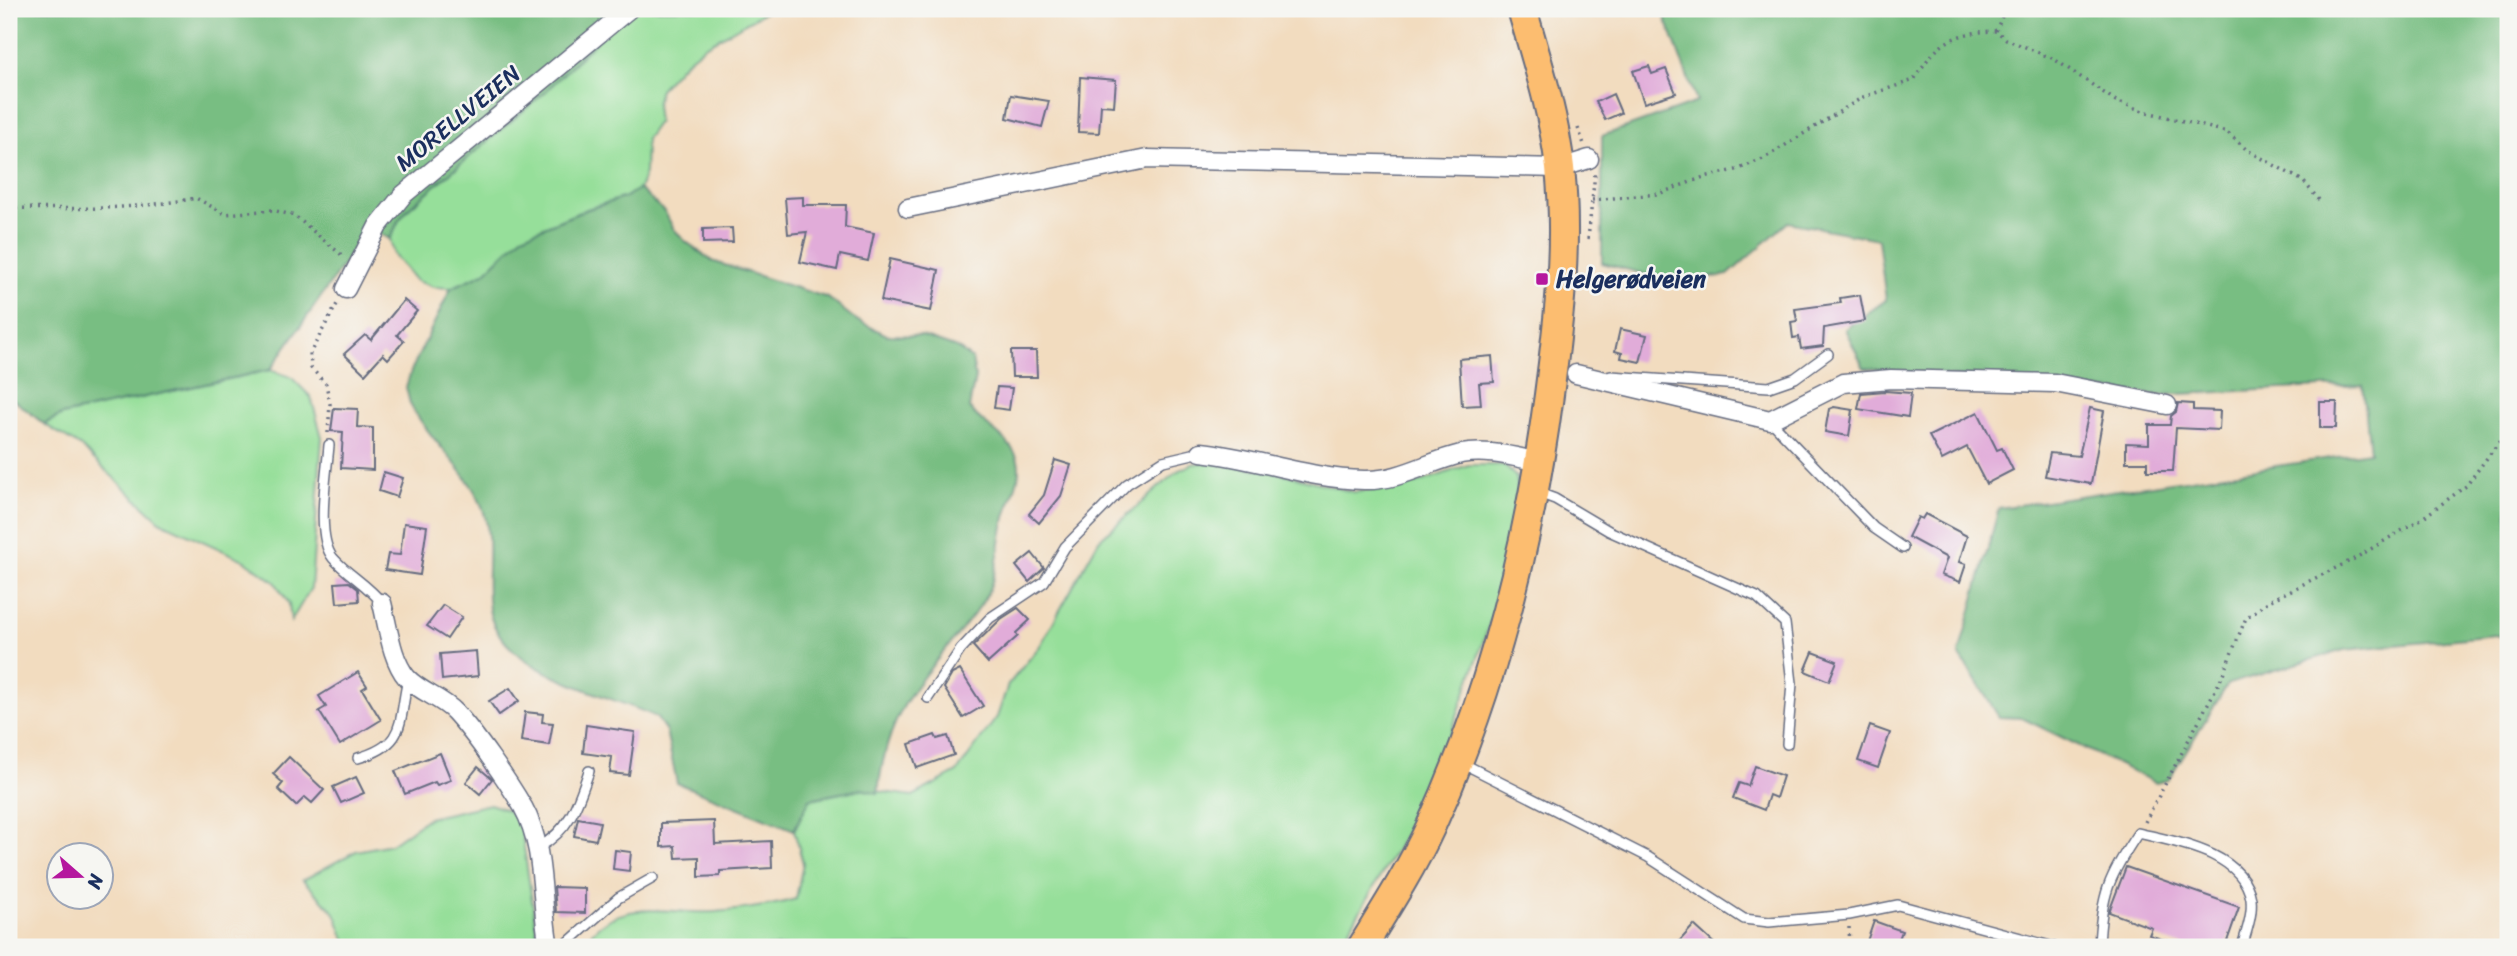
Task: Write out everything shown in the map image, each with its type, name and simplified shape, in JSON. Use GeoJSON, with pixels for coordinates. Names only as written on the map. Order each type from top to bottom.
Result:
{"type":"FeatureCollection","features":[{"type":"Feature","properties":{"kind":"main road"},"geometry":{"type":"LineString","coordinates":[[1362,947],[1413,862],[1458,761],[1507,613],[1540,462],[1563,295],[1564,228],[1560,168],[1550,111],[1522,9]]}},
{"type":"Feature","properties":{"kind":"street","name":"MORELLVEIEN"},"geometry":{"type":"LineString","coordinates":[[346,289],[378,226],[402,195],[629,9]]}},
{"type":"Feature","properties":{"kind":"street"},"geometry":{"type":"LineString","coordinates":[[908,208],[1147,159],[1560,168],[1589,159]]}},
{"type":"Feature","properties":{"kind":"street"},"geometry":{"type":"LineString","coordinates":[[1576,374],[1603,378],[1621,386],[1770,420],[1843,383],[1891,379],[2055,383],[2167,405]]}},
{"type":"Feature","properties":{"kind":"street"},"geometry":{"type":"LineString","coordinates":[[1201,452],[1366,481],[1397,478],[1459,454],[1482,452],[1540,462]]}},
{"type":"Feature","properties":{"kind":"street"},"geometry":{"type":"LineString","coordinates":[[382,603],[397,660],[408,679],[454,711],[523,807],[539,846],[542,911],[549,947]]}},
{"type":"Feature","properties":{"kind":"lane"},"geometry":{"type":"LineString","coordinates":[[1603,378],[1629,375],[1702,384],[1769,387],[1795,378],[1828,354]]}},
{"type":"Feature","properties":{"kind":"lane"},"geometry":{"type":"LineString","coordinates":[[1770,420],[1874,528],[1903,548]]}},
{"type":"Feature","properties":{"kind":"lane"},"geometry":{"type":"LineString","coordinates":[[329,445],[323,535],[332,557],[369,588],[382,603]]}},
{"type":"Feature","properties":{"kind":"lane"},"geometry":{"type":"LineString","coordinates":[[928,698],[961,649],[990,618],[1044,582],[1065,547],[1127,484],[1163,461],[1201,452]]}},
{"type":"Feature","properties":{"kind":"lane"},"geometry":{"type":"LineString","coordinates":[[1534,492],[1555,499],[1609,531],[1757,597],[1785,623],[1792,683],[1787,744]]}},
{"type":"Feature","properties":{"kind":"lane"},"geometry":{"type":"LineString","coordinates":[[358,758],[383,751],[398,732],[408,679]]}},
{"type":"Feature","properties":{"kind":"lane"},"geometry":{"type":"LineString","coordinates":[[1458,761],[1648,857],[1744,919],[1769,922],[1849,915],[1898,905],[2054,947]]}},
{"type":"Feature","properties":{"kind":"lane"},"geometry":{"type":"LineString","coordinates":[[539,846],[555,838],[568,822],[589,771]]}},
{"type":"Feature","properties":{"kind":"lane"},"geometry":{"type":"LineString","coordinates":[[2099,947],[2101,908],[2106,888],[2138,833],[2207,853],[2230,866],[2245,884],[2251,899],[2250,918],[2242,947]]}},
{"type":"Feature","properties":{"kind":"lane"},"geometry":{"type":"LineString","coordinates":[[564,947],[618,898],[653,878]]}},
{"type":"Feature","properties":{"kind":"path"},"geometry":{"type":"LineString","coordinates":[[146,9],[174,12],[276,9]]}},
{"type":"Feature","properties":{"kind":"path"},"geometry":{"type":"LineString","coordinates":[[1997,31],[2005,9]]}},
{"type":"Feature","properties":{"kind":"path"},"geometry":{"type":"LineString","coordinates":[[1592,200],[1658,194],[1763,159],[1863,97],[1914,80],[1929,55],[1942,44],[1960,35],[1997,31],[2006,39],[2064,65],[2116,101],[2143,111],[2227,132],[2246,150],[2303,181],[2320,201]]}},
{"type":"Feature","properties":{"kind":"path"},"geometry":{"type":"LineString","coordinates":[[9,208],[102,209],[157,206],[196,198],[225,214],[284,212],[306,222],[357,266]]}},
{"type":"Feature","properties":{"kind":"path"},"geometry":{"type":"LineString","coordinates":[[329,445],[330,404],[326,384],[311,368],[310,353],[346,289]]}},
{"type":"Feature","properties":{"kind":"path"},"geometry":{"type":"LineString","coordinates":[[2138,833],[2220,681],[2246,618],[2269,601],[2354,559],[2421,519],[2466,486],[2508,430]]}},
{"type":"Feature","properties":{"kind":"path"},"geometry":{"type":"LineString","coordinates":[[1849,915],[1850,947]]}},
{"type":"Feature","properties":{"kind":"green space"},"geometry":{"type":"Polygon","coordinates":[[[9,9],[636,9],[609,28],[545,92],[410,207],[399,220],[390,239],[368,229],[270,370],[62,415],[44,424],[9,396],[9,9]]]}},
{"type":"Feature","properties":{"kind":"green space"},"geometry":{"type":"Polygon","coordinates":[[[636,9],[770,9],[705,46],[683,64],[660,89],[656,105],[658,122],[646,139],[645,173],[639,189],[623,198],[587,209],[522,236],[484,273],[451,288],[433,287],[416,281],[394,255],[390,239],[399,220],[410,207],[545,92],[609,28],[636,9]]]}},
{"type":"Feature","properties":{"kind":"green space"},"geometry":{"type":"Polygon","coordinates":[[[1662,9],[2508,9],[2508,639],[2496,635],[2344,650],[2228,684],[2168,780],[2156,783],[2022,718],[1999,717],[1959,654],[1999,508],[2370,452],[2363,385],[2159,395],[1864,368],[1845,329],[1886,300],[1878,239],[1788,222],[1728,275],[1675,282],[1602,263],[1602,136],[1697,102],[1662,9]]]}},
{"type":"Feature","properties":{"kind":"green space"},"geometry":{"type":"Polygon","coordinates":[[[639,189],[665,212],[673,228],[684,240],[712,261],[828,298],[856,320],[887,335],[922,336],[957,348],[972,359],[975,377],[969,408],[1008,443],[1019,464],[1018,478],[1003,525],[991,584],[980,606],[928,671],[901,711],[883,761],[878,793],[861,789],[810,799],[794,830],[677,783],[666,731],[656,717],[558,678],[512,650],[497,631],[489,609],[488,543],[481,504],[466,478],[427,430],[410,404],[406,387],[411,371],[451,288],[484,273],[522,236],[623,198],[639,189]]]}},
{"type":"Feature","properties":{"kind":"green space"},"geometry":{"type":"Polygon","coordinates":[[[270,370],[291,377],[311,397],[322,437],[311,588],[291,621],[289,604],[275,582],[244,560],[161,522],[81,447],[44,424],[62,415],[270,370]]]}},
{"type":"Feature","properties":{"kind":"green space"},"geometry":{"type":"Polygon","coordinates":[[[1209,462],[1277,472],[1353,492],[1404,488],[1468,465],[1504,465],[1516,477],[1519,493],[1505,580],[1451,733],[1416,815],[1339,947],[581,947],[594,930],[624,913],[659,910],[715,912],[796,899],[803,863],[794,830],[810,799],[861,789],[913,796],[957,772],[997,717],[1008,685],[1040,646],[1099,540],[1176,472],[1192,464],[1209,462]]]}},
{"type":"Feature","properties":{"kind":"green space"},"geometry":{"type":"Polygon","coordinates":[[[490,804],[507,810],[520,821],[539,947],[348,947],[335,913],[303,880],[356,851],[391,844],[428,818],[490,804]]]}},
{"type":"Feature","properties":{"kind":"building"},"geometry":{"type":"Polygon","coordinates":[[[1649,66],[1652,74],[1666,69],[1676,93],[1644,103],[1633,71],[1649,66]]]}},
{"type":"Feature","properties":{"kind":"building"},"geometry":{"type":"Polygon","coordinates":[[[1080,77],[1116,80],[1114,106],[1101,105],[1099,133],[1078,132],[1080,77]]]}},
{"type":"Feature","properties":{"kind":"building"},"geometry":{"type":"Polygon","coordinates":[[[1613,94],[1621,113],[1605,120],[1596,102],[1613,94]]]}},
{"type":"Feature","properties":{"kind":"building"},"geometry":{"type":"Polygon","coordinates":[[[1011,95],[1049,101],[1042,127],[1007,118],[1011,95]]]}},
{"type":"Feature","properties":{"kind":"building"},"geometry":{"type":"Polygon","coordinates":[[[803,197],[803,205],[846,205],[845,227],[874,233],[868,261],[840,255],[837,270],[800,262],[807,232],[788,234],[785,198],[803,197]]]}},
{"type":"Feature","properties":{"kind":"building"},"geometry":{"type":"Polygon","coordinates":[[[732,228],[733,242],[703,243],[703,229],[732,228]]]}},
{"type":"Feature","properties":{"kind":"building"},"geometry":{"type":"Polygon","coordinates":[[[890,259],[939,270],[931,311],[881,301],[890,259]]]}},
{"type":"Feature","properties":{"kind":"building"},"geometry":{"type":"Polygon","coordinates":[[[1860,295],[1865,321],[1824,328],[1823,346],[1801,349],[1799,337],[1793,338],[1791,322],[1797,321],[1795,309],[1841,303],[1840,298],[1860,295]]]}},
{"type":"Feature","properties":{"kind":"building"},"geometry":{"type":"Polygon","coordinates":[[[404,300],[417,311],[397,335],[404,341],[388,359],[383,354],[365,374],[344,354],[365,335],[371,340],[404,300]]]}},
{"type":"Feature","properties":{"kind":"building"},"geometry":{"type":"Polygon","coordinates":[[[1620,329],[1647,335],[1640,362],[1621,358],[1622,353],[1615,351],[1620,329]]]}},
{"type":"Feature","properties":{"kind":"building"},"geometry":{"type":"Polygon","coordinates":[[[1011,351],[1036,351],[1037,377],[1012,377],[1011,351]]]}},
{"type":"Feature","properties":{"kind":"building"},"geometry":{"type":"Polygon","coordinates":[[[1492,356],[1494,382],[1479,383],[1481,405],[1462,406],[1459,359],[1492,356]]]}},
{"type":"Feature","properties":{"kind":"building"},"geometry":{"type":"Polygon","coordinates":[[[997,387],[1012,388],[1009,410],[994,408],[997,387]]]}},
{"type":"Feature","properties":{"kind":"building"},"geometry":{"type":"Polygon","coordinates":[[[1861,393],[1911,393],[1908,417],[1858,409],[1861,393]]]}},
{"type":"Feature","properties":{"kind":"building"},"geometry":{"type":"Polygon","coordinates":[[[2320,402],[2337,402],[2336,428],[2320,428],[2320,402]]]}},
{"type":"Feature","properties":{"kind":"building"},"geometry":{"type":"Polygon","coordinates":[[[2178,403],[2193,404],[2193,410],[2220,411],[2219,430],[2176,428],[2173,471],[2147,471],[2147,462],[2126,462],[2126,443],[2149,444],[2149,425],[2170,425],[2171,416],[2176,412],[2178,403]]]}},
{"type":"Feature","properties":{"kind":"building"},"geometry":{"type":"Polygon","coordinates":[[[1834,407],[1853,410],[1849,436],[1825,432],[1829,409],[1834,407]]]}},
{"type":"Feature","properties":{"kind":"building"},"geometry":{"type":"Polygon","coordinates":[[[334,408],[358,409],[357,427],[373,428],[373,470],[341,468],[343,432],[331,431],[334,408]]]}},
{"type":"Feature","properties":{"kind":"building"},"geometry":{"type":"Polygon","coordinates":[[[2090,408],[2104,411],[2091,484],[2045,476],[2050,453],[2079,456],[2090,408]]]}},
{"type":"Feature","properties":{"kind":"building"},"geometry":{"type":"Polygon","coordinates":[[[1978,412],[1997,450],[2002,448],[2013,470],[1986,484],[1967,447],[1942,460],[1929,436],[1978,412]]]}},
{"type":"Feature","properties":{"kind":"building"},"geometry":{"type":"Polygon","coordinates":[[[1055,460],[1071,465],[1061,496],[1039,523],[1029,514],[1044,495],[1055,460]]]}},
{"type":"Feature","properties":{"kind":"building"},"geometry":{"type":"Polygon","coordinates":[[[384,472],[403,478],[397,497],[379,491],[384,472]]]}},
{"type":"Feature","properties":{"kind":"building"},"geometry":{"type":"Polygon","coordinates":[[[1925,514],[1967,536],[1959,562],[1966,564],[1960,582],[1941,575],[1947,558],[1908,537],[1918,517],[1922,519],[1925,514]]]}},
{"type":"Feature","properties":{"kind":"building"},"geometry":{"type":"Polygon","coordinates":[[[404,523],[427,526],[420,575],[385,570],[388,554],[400,555],[404,523]]]}},
{"type":"Feature","properties":{"kind":"building"},"geometry":{"type":"Polygon","coordinates":[[[1032,553],[1044,568],[1029,582],[1016,566],[1032,553]]]}},
{"type":"Feature","properties":{"kind":"building"},"geometry":{"type":"Polygon","coordinates":[[[349,582],[358,589],[359,601],[337,603],[335,583],[349,582]]]}},
{"type":"Feature","properties":{"kind":"building"},"geometry":{"type":"Polygon","coordinates":[[[443,605],[462,617],[447,639],[427,626],[443,605]]]}},
{"type":"Feature","properties":{"kind":"building"},"geometry":{"type":"Polygon","coordinates":[[[1018,608],[1030,620],[1016,633],[1018,636],[988,663],[973,646],[1001,619],[1018,608]]]}},
{"type":"Feature","properties":{"kind":"building"},"geometry":{"type":"Polygon","coordinates":[[[476,651],[478,676],[442,680],[440,654],[476,651]]]}},
{"type":"Feature","properties":{"kind":"building"},"geometry":{"type":"Polygon","coordinates":[[[1813,652],[1837,661],[1829,681],[1805,671],[1813,652]]]}},
{"type":"Feature","properties":{"kind":"building"},"geometry":{"type":"Polygon","coordinates":[[[960,670],[983,706],[963,718],[944,688],[952,674],[960,670]]]}},
{"type":"Feature","properties":{"kind":"building"},"geometry":{"type":"Polygon","coordinates":[[[358,672],[367,686],[362,689],[381,720],[340,745],[319,711],[326,707],[319,696],[358,672]]]}},
{"type":"Feature","properties":{"kind":"building"},"geometry":{"type":"Polygon","coordinates":[[[510,688],[519,701],[499,715],[489,701],[510,688]]]}},
{"type":"Feature","properties":{"kind":"building"},"geometry":{"type":"Polygon","coordinates":[[[525,712],[543,714],[542,722],[553,723],[549,745],[521,741],[525,712]]]}},
{"type":"Feature","properties":{"kind":"building"},"geometry":{"type":"Polygon","coordinates":[[[586,725],[635,732],[629,775],[610,773],[612,757],[583,753],[586,725]]]}},
{"type":"Feature","properties":{"kind":"building"},"geometry":{"type":"Polygon","coordinates":[[[1870,726],[1890,733],[1878,768],[1858,761],[1870,726]]]}},
{"type":"Feature","properties":{"kind":"building"},"geometry":{"type":"Polygon","coordinates":[[[935,735],[937,739],[948,736],[954,755],[917,768],[909,744],[935,735]]]}},
{"type":"Feature","properties":{"kind":"building"},"geometry":{"type":"Polygon","coordinates":[[[440,753],[451,780],[437,785],[435,782],[405,794],[395,771],[440,753]]]}},
{"type":"Feature","properties":{"kind":"building"},"geometry":{"type":"Polygon","coordinates":[[[289,757],[324,790],[312,803],[305,797],[296,806],[278,789],[283,783],[273,774],[289,757]]]}},
{"type":"Feature","properties":{"kind":"building"},"geometry":{"type":"Polygon","coordinates":[[[1755,766],[1783,776],[1776,798],[1769,795],[1764,810],[1733,798],[1739,783],[1748,786],[1755,766]]]}},
{"type":"Feature","properties":{"kind":"building"},"geometry":{"type":"Polygon","coordinates":[[[478,767],[492,779],[480,794],[466,782],[478,767]]]}},
{"type":"Feature","properties":{"kind":"building"},"geometry":{"type":"Polygon","coordinates":[[[356,777],[364,793],[341,803],[333,787],[356,777]]]}},
{"type":"Feature","properties":{"kind":"building"},"geometry":{"type":"Polygon","coordinates":[[[578,818],[600,822],[596,840],[574,836],[578,818]]]}},
{"type":"Feature","properties":{"kind":"building"},"geometry":{"type":"Polygon","coordinates":[[[714,821],[715,844],[771,841],[772,868],[720,871],[720,876],[699,877],[699,857],[676,858],[675,846],[661,847],[661,823],[714,821]]]}},
{"type":"Feature","properties":{"kind":"building"},"geometry":{"type":"Polygon","coordinates":[[[615,850],[631,852],[629,871],[613,869],[615,850]]]}},
{"type":"Feature","properties":{"kind":"building"},"geometry":{"type":"Polygon","coordinates":[[[2126,867],[2239,907],[2225,947],[2186,947],[2149,935],[2152,928],[2109,912],[2126,867]]]}},
{"type":"Feature","properties":{"kind":"building"},"geometry":{"type":"Polygon","coordinates":[[[554,887],[585,888],[585,913],[556,912],[554,887]]]}},
{"type":"Feature","properties":{"kind":"building"},"geometry":{"type":"Polygon","coordinates":[[[1874,921],[1902,931],[1896,947],[1865,947],[1874,921]]]}},
{"type":"Feature","properties":{"kind":"building"},"geometry":{"type":"Polygon","coordinates":[[[1694,925],[1718,947],[1674,947],[1694,925]]]}},
{"type":"Feature","properties":{"kind":"place","name":"Helgerødveien"},"geometry":{"type":"Point","coordinates":[1542,279]}}]}
